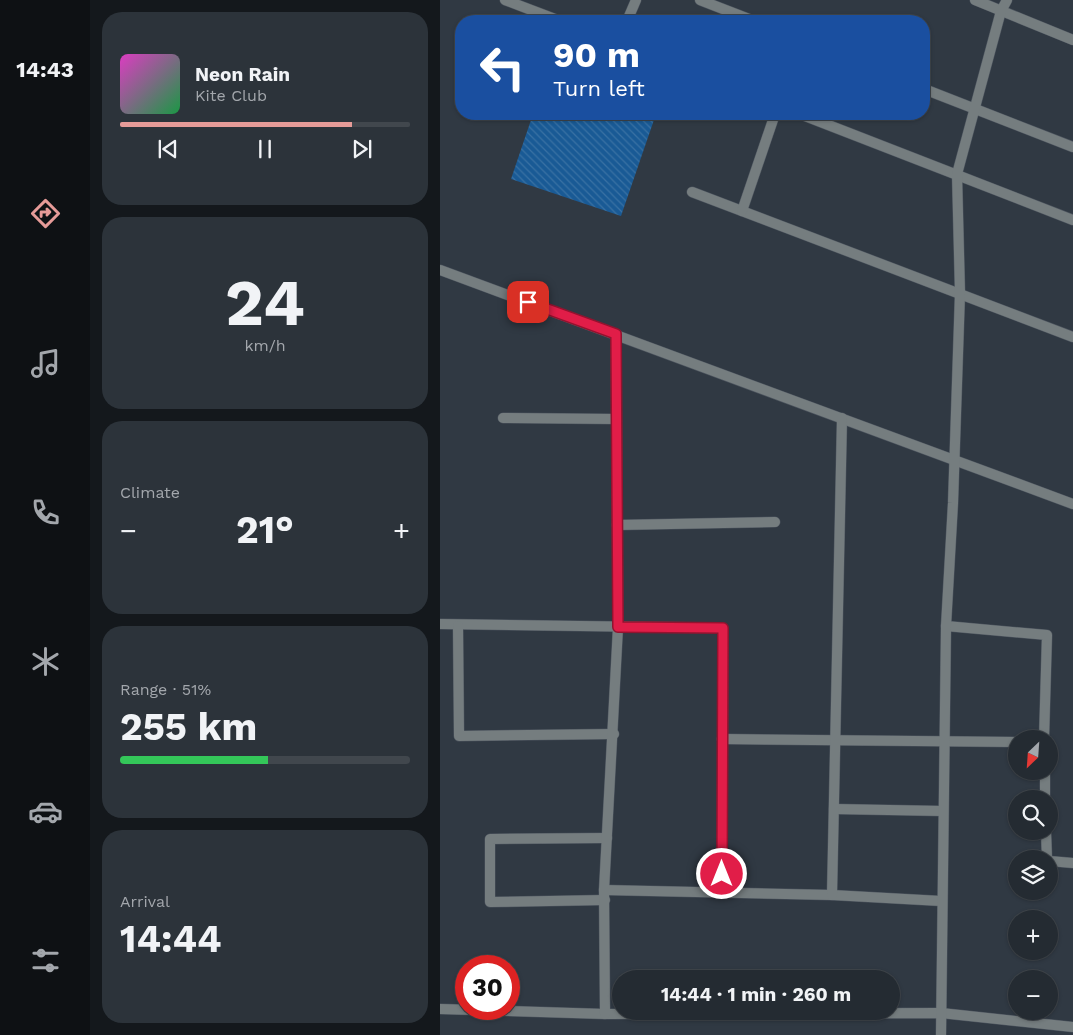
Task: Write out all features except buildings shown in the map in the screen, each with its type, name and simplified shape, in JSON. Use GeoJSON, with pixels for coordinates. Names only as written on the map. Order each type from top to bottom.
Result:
{"type":"FeatureCollection","features":[{"type":"Feature","properties":{"kind":"street"},"geometry":{"type":"LineString","coordinates":[[504,0],[544,15]]}},
{"type":"Feature","properties":{"kind":"street"},"geometry":{"type":"LineString","coordinates":[[630,15],[636,0]]}},
{"type":"Feature","properties":{"kind":"street"},"geometry":{"type":"LineString","coordinates":[[700,0],[739,15]]}},
{"type":"Feature","properties":{"kind":"street"},"geometry":{"type":"LineString","coordinates":[[976,0],[1073,40]]}},
{"type":"Feature","properties":{"kind":"street"},"geometry":{"type":"LineString","coordinates":[[941,1035],[941,901],[946,626],[955,460],[960,293],[957,174],[974,108],[1002,11],[1007,0]]}},
{"type":"Feature","properties":{"kind":"street"},"geometry":{"type":"LineString","coordinates":[[930,91],[1073,147]]}},
{"type":"Feature","properties":{"kind":"street"},"geometry":{"type":"LineString","coordinates":[[742,211],[773,120]]}},
{"type":"Feature","properties":{"kind":"street"},"geometry":{"type":"LineString","coordinates":[[816,120],[1073,220]]}},
{"type":"Feature","properties":{"kind":"street"},"geometry":{"type":"LineString","coordinates":[[692,192],[1073,337]]}},
{"type":"Feature","properties":{"kind":"street"},"geometry":{"type":"LineString","coordinates":[[440,270],[1073,504]]}},
{"type":"Feature","properties":{"kind":"street"},"geometry":{"type":"LineString","coordinates":[[605,1014],[605,895],[618,627],[616,334]]}},
{"type":"Feature","properties":{"kind":"street"},"geometry":{"type":"LineString","coordinates":[[503,418],[616,419]]}},
{"type":"Feature","properties":{"kind":"street"},"geometry":{"type":"LineString","coordinates":[[832,895],[842,418]]}},
{"type":"Feature","properties":{"kind":"street"},"geometry":{"type":"LineString","coordinates":[[617,525],[774,522]]}},
{"type":"Feature","properties":{"kind":"street"},"geometry":{"type":"LineString","coordinates":[[440,624],[458,626],[723,628],[722,893]]}},
{"type":"Feature","properties":{"kind":"street"},"geometry":{"type":"LineString","coordinates":[[458,626],[459,736],[614,734]]}},
{"type":"Feature","properties":{"kind":"street"},"geometry":{"type":"LineString","coordinates":[[946,626],[1047,635],[1044,730]]}},
{"type":"Feature","properties":{"kind":"street"},"geometry":{"type":"LineString","coordinates":[[722,739],[836,742],[1008,742]]}},
{"type":"Feature","properties":{"kind":"street"},"geometry":{"type":"LineString","coordinates":[[834,809],[943,812]]}},
{"type":"Feature","properties":{"kind":"street"},"geometry":{"type":"LineString","coordinates":[[607,838],[490,839],[490,902],[605,895],[722,893],[832,895],[941,901]]}},
{"type":"Feature","properties":{"kind":"street"},"geometry":{"type":"LineString","coordinates":[[1058,861],[1073,863]]}},
{"type":"Feature","properties":{"kind":"street"},"geometry":{"type":"LineString","coordinates":[[440,1009],[605,1014],[941,1013],[1073,1027]]}},
{"type":"Feature","properties":{"kind":"route"},"geometry":{"type":"LineString","coordinates":[[528,302],[616,334],[618,627],[723,628],[722,874]]}}]}
